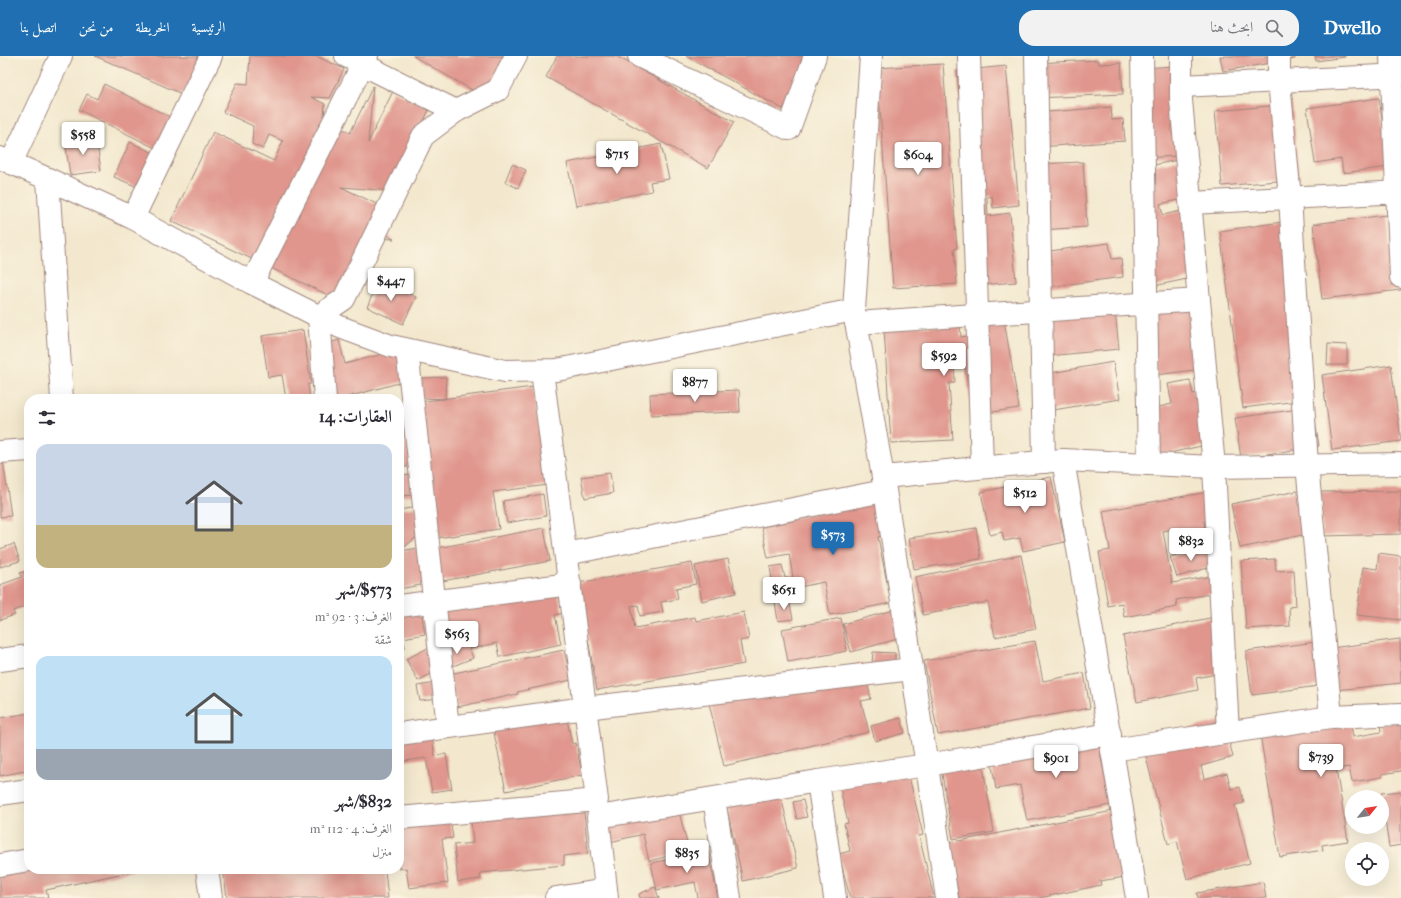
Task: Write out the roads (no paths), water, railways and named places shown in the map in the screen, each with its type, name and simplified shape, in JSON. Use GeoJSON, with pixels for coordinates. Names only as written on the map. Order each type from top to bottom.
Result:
{"type":"FeatureCollection","features":[{"type":"Feature","properties":{"kind":"street"},"geometry":{"type":"LineString","coordinates":[[61,56],[5,161],[133,218],[252,283],[340,327],[391,346],[504,371],[557,370],[855,316],[977,315],[1199,300]]}},
{"type":"Feature","properties":{"kind":"street"},"geometry":{"type":"LineString","coordinates":[[133,218],[211,56]]}},
{"type":"Feature","properties":{"kind":"street"},"geometry":{"type":"LineString","coordinates":[[319,316],[344,299],[423,136],[456,111],[498,90],[516,56]]}},
{"type":"Feature","properties":{"kind":"street"},"geometry":{"type":"LineString","coordinates":[[639,56],[788,129],[815,56]]}},
{"type":"Feature","properties":{"kind":"street"},"geometry":{"type":"LineString","coordinates":[[871,56],[855,316],[883,484],[947,898]]}},
{"type":"Feature","properties":{"kind":"street"},"geometry":{"type":"LineString","coordinates":[[969,56],[982,467]]}},
{"type":"Feature","properties":{"kind":"street"},"geometry":{"type":"LineString","coordinates":[[1036,56],[1041,311],[1053,461],[1111,742],[1137,898]]}},
{"type":"Feature","properties":{"kind":"street"},"geometry":{"type":"LineString","coordinates":[[1142,56],[1149,464]]}},
{"type":"Feature","properties":{"kind":"street"},"geometry":{"type":"LineString","coordinates":[[1182,56],[1181,86],[1214,467],[1228,732]]}},
{"type":"Feature","properties":{"kind":"street"},"geometry":{"type":"LineString","coordinates":[[1279,56],[1279,81],[1290,198],[1307,465],[1331,717]]}},
{"type":"Feature","properties":{"kind":"street"},"geometry":{"type":"LineString","coordinates":[[252,283],[359,59],[456,111]]}},
{"type":"Feature","properties":{"kind":"street"},"geometry":{"type":"LineString","coordinates":[[1181,86],[1279,81],[1394,69],[1401,276]]}},
{"type":"Feature","properties":{"kind":"street"},"geometry":{"type":"LineString","coordinates":[[48,179],[62,394]]}},
{"type":"Feature","properties":{"kind":"street"},"geometry":{"type":"LineString","coordinates":[[1191,203],[1399,192]]}},
{"type":"Feature","properties":{"kind":"street"},"geometry":{"type":"LineString","coordinates":[[319,316],[326,394]]}},
{"type":"Feature","properties":{"kind":"street"},"geometry":{"type":"LineString","coordinates":[[407,350],[448,727]]}},
{"type":"Feature","properties":{"kind":"street"},"geometry":{"type":"LineString","coordinates":[[542,371],[570,584],[607,894],[556,898]]}},
{"type":"Feature","properties":{"kind":"street"},"geometry":{"type":"LineString","coordinates":[[0,452],[24,450]]}},
{"type":"Feature","properties":{"kind":"street"},"geometry":{"type":"LineString","coordinates":[[566,554],[883,484],[982,467],[1053,461],[1214,467],[1401,464]]}},
{"type":"Feature","properties":{"kind":"street"},"geometry":{"type":"LineString","coordinates":[[404,605],[570,584]]}},
{"type":"Feature","properties":{"kind":"street"},"geometry":{"type":"LineString","coordinates":[[0,660],[24,657]]}},
{"type":"Feature","properties":{"kind":"street"},"geometry":{"type":"LineString","coordinates":[[404,733],[585,708],[912,669]]}},
{"type":"Feature","properties":{"kind":"street"},"geometry":{"type":"LineString","coordinates":[[404,818],[597,809],[714,799],[927,765],[1111,742],[1228,732],[1331,717],[1401,714]]}},
{"type":"Feature","properties":{"kind":"street"},"geometry":{"type":"LineString","coordinates":[[818,782],[835,898]]}},
{"type":"Feature","properties":{"kind":"street"},"geometry":{"type":"LineString","coordinates":[[0,794],[24,791]]}},
{"type":"Feature","properties":{"kind":"street"},"geometry":{"type":"LineString","coordinates":[[714,799],[730,898]]}},
{"type":"Feature","properties":{"kind":"street"},"geometry":{"type":"LineString","coordinates":[[0,865],[24,861]]}},
{"type":"Feature","properties":{"kind":"street"},"geometry":{"type":"LineString","coordinates":[[208,874],[211,898]]}}]}
